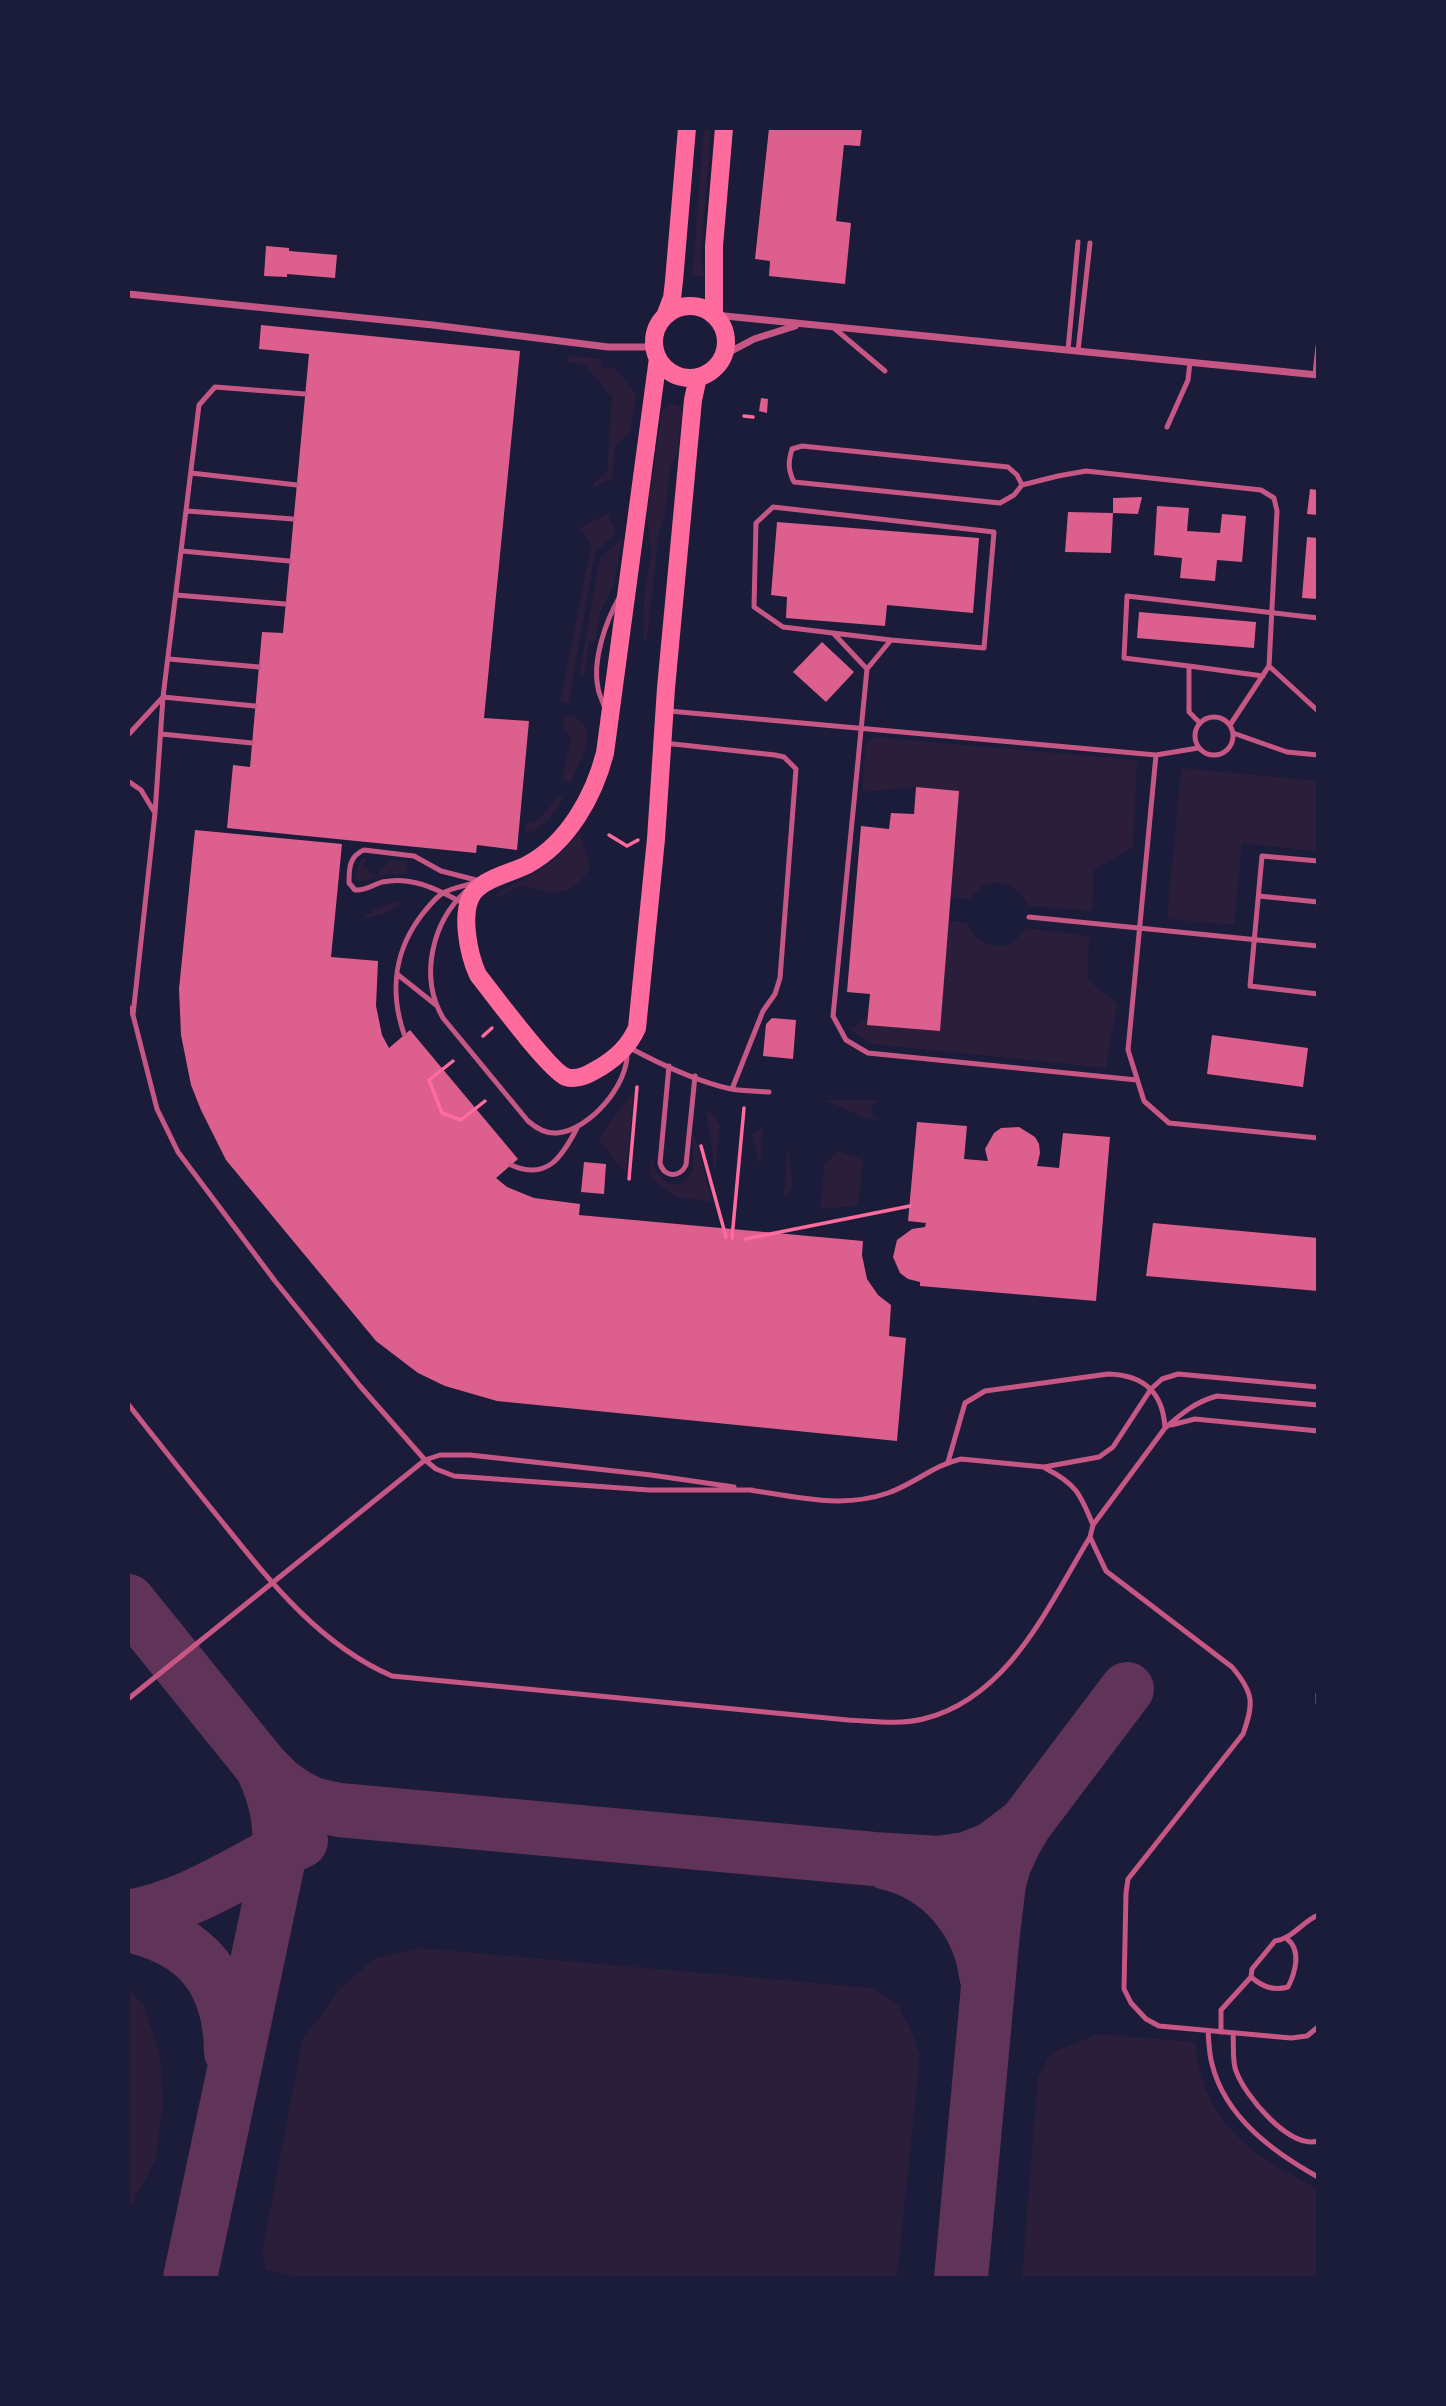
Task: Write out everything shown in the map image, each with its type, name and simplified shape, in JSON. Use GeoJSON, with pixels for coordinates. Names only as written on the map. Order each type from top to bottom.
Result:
{"type":"FeatureCollection","features":[{"type":"Feature","properties":{"kind":"main road"},"geometry":{"type":"LineString","coordinates":[[687,128],[672,298],[655,335],[657,353],[600,772],[592,792],[570,827],[542,855],[486,881],[463,903],[471,961],[478,975],[561,1074],[568,1078],[579,1078],[590,1073],[627,1046],[633,1038],[638,1020],[693,400],[698,377]]}},
{"type":"Feature","properties":{"kind":"main road"},"geometry":{"type":"LineString","coordinates":[[657,353],[675,374],[687,378],[709,373],[724,355],[725,333],[714,315],[715,246],[724,128]]}},
{"type":"Feature","properties":{"kind":"main road"},"geometry":{"type":"LineString","coordinates":[[665,317],[674,310],[694,306],[714,315]]}},
{"type":"Feature","properties":{"kind":"street"},"geometry":{"type":"LineString","coordinates":[[128,294],[433,325],[657,353]]}},
{"type":"Feature","properties":{"kind":"street"},"geometry":{"type":"LineString","coordinates":[[714,315],[1317,374]]}},
{"type":"Feature","properties":{"kind":"street"},"geometry":{"type":"LineString","coordinates":[[724,355],[754,339],[799,324]]}},
{"type":"Feature","properties":{"kind":"lane"},"geometry":{"type":"LineString","coordinates":[[1068,350],[1078,242]]}},
{"type":"Feature","properties":{"kind":"lane"},"geometry":{"type":"LineString","coordinates":[[1078,351],[1090,243]]}},
{"type":"Feature","properties":{"kind":"lane"},"geometry":{"type":"LineString","coordinates":[[832,327],[885,371]]}},
{"type":"Feature","properties":{"kind":"lane"},"geometry":{"type":"LineString","coordinates":[[1317,374],[1318,346]]}},
{"type":"Feature","properties":{"kind":"lane"},"geometry":{"type":"LineString","coordinates":[[1167,427],[1188,380],[1190,362]]}},
{"type":"Feature","properties":{"kind":"lane"},"geometry":{"type":"LineString","coordinates":[[133,1015],[155,813],[163,697],[199,405],[215,387],[305,394]]}},
{"type":"Feature","properties":{"kind":"lane"},"geometry":{"type":"LineString","coordinates":[[1022,485],[1017,475],[1007,467],[802,446],[792,450],[790,457],[789,471],[794,482],[1000,503],[1014,495],[1022,485],[1086,471],[1261,490],[1274,498],[1277,511],[1269,666],[1230,725]]}},
{"type":"Feature","properties":{"kind":"lane"},"geometry":{"type":"LineString","coordinates":[[191,473],[297,485]]}},
{"type":"Feature","properties":{"kind":"lane"},"geometry":{"type":"LineString","coordinates":[[773,508],[994,532],[984,648],[891,640],[783,627],[754,607],[756,523],[773,508]]}},
{"type":"Feature","properties":{"kind":"lane"},"geometry":{"type":"LineString","coordinates":[[187,511],[293,519]]}},
{"type":"Feature","properties":{"kind":"lane"},"geometry":{"type":"LineString","coordinates":[[182,551],[289,561]]}},
{"type":"Feature","properties":{"kind":"lane"},"geometry":{"type":"LineString","coordinates":[[177,595],[285,604]]}},
{"type":"Feature","properties":{"kind":"lane"},"geometry":{"type":"LineString","coordinates":[[1262,676],[1124,658],[1127,596],[1318,618]]}},
{"type":"Feature","properties":{"kind":"lane"},"geometry":{"type":"LineString","coordinates":[[834,634],[867,669]]}},
{"type":"Feature","properties":{"kind":"lane"},"geometry":{"type":"LineString","coordinates":[[891,640],[867,669],[833,1016],[846,1040],[868,1053],[1137,1080]]}},
{"type":"Feature","properties":{"kind":"lane"},"geometry":{"type":"LineString","coordinates":[[169,659],[259,667]]}},
{"type":"Feature","properties":{"kind":"lane"},"geometry":{"type":"LineString","coordinates":[[1189,666],[1189,712],[1199,722]]}},
{"type":"Feature","properties":{"kind":"lane"},"geometry":{"type":"LineString","coordinates":[[1269,666],[1318,711]]}},
{"type":"Feature","properties":{"kind":"lane"},"geometry":{"type":"LineString","coordinates":[[163,697],[255,706]]}},
{"type":"Feature","properties":{"kind":"lane"},"geometry":{"type":"LineString","coordinates":[[128,734],[163,697]]}},
{"type":"Feature","properties":{"kind":"lane"},"geometry":{"type":"LineString","coordinates":[[665,711],[1156,755],[1198,748],[1210,755],[1225,752],[1230,747],[1233,733],[1230,725],[1216,716],[1199,722],[1194,734],[1198,748]]}},
{"type":"Feature","properties":{"kind":"lane"},"geometry":{"type":"LineString","coordinates":[[1233,733],[1287,752],[1318,755]]}},
{"type":"Feature","properties":{"kind":"lane"},"geometry":{"type":"LineString","coordinates":[[160,734],[252,743]]}},
{"type":"Feature","properties":{"kind":"lane"},"geometry":{"type":"LineString","coordinates":[[662,743],[775,755],[784,757],[796,769],[780,978],[775,993],[763,1011],[732,1089]]}},
{"type":"Feature","properties":{"kind":"lane"},"geometry":{"type":"LineString","coordinates":[[1156,755],[1128,1050],[1144,1101],[1169,1123],[1318,1139]]}},
{"type":"Feature","properties":{"kind":"lane"},"geometry":{"type":"LineString","coordinates":[[128,781],[141,790],[155,813]]}},
{"type":"Feature","properties":{"kind":"lane"},"geometry":{"type":"LineString","coordinates":[[463,903],[414,881],[383,882],[355,890],[349,883],[351,862],[363,850],[405,853],[440,871],[486,881]]}},
{"type":"Feature","properties":{"kind":"lane"},"geometry":{"type":"LineString","coordinates":[[1318,861],[1262,856],[1250,986],[1318,994]]}},
{"type":"Feature","properties":{"kind":"lane"},"geometry":{"type":"LineString","coordinates":[[404,1034],[397,1014],[397,974],[401,953],[410,931],[443,893],[486,881]]}},
{"type":"Feature","properties":{"kind":"lane"},"geometry":{"type":"LineString","coordinates":[[1259,896],[1318,902]]}},
{"type":"Feature","properties":{"kind":"lane"},"geometry":{"type":"LineString","coordinates":[[463,903],[448,912],[433,948],[430,966],[437,1006],[443,1018],[536,1128],[555,1133],[578,1126],[596,1113],[624,1077],[628,1060],[627,1046],[669,1066],[732,1089],[769,1092]]}},
{"type":"Feature","properties":{"kind":"lane"},"geometry":{"type":"LineString","coordinates":[[1029,917],[1318,946]]}},
{"type":"Feature","properties":{"kind":"lane"},"geometry":{"type":"LineString","coordinates":[[397,974],[437,1006]]}},
{"type":"Feature","properties":{"kind":"lane"},"geometry":{"type":"LineString","coordinates":[[128,1006],[133,1015],[157,1109],[178,1152],[275,1281],[360,1386],[436,1469],[454,1476],[649,1490],[752,1490]]}},
{"type":"Feature","properties":{"kind":"lane"},"geometry":{"type":"LineString","coordinates":[[669,1066],[660,1163],[663,1172],[667,1174],[676,1174],[684,1169],[686,1164],[695,1076]]}},
{"type":"Feature","properties":{"kind":"lane"},"geometry":{"type":"LineString","coordinates":[[512,1165],[524,1171],[544,1168],[560,1156],[578,1126]]}},
{"type":"Feature","properties":{"kind":"lane"},"geometry":{"type":"LineString","coordinates":[[948,1462],[965,1402],[985,1391],[1108,1374],[1124,1375],[1141,1381],[1152,1389],[1164,1411],[1165,1428]]}},
{"type":"Feature","properties":{"kind":"lane"},"geometry":{"type":"LineString","coordinates":[[128,1699],[425,1460],[440,1455],[470,1455],[651,1475],[842,1503],[888,1493],[948,1462],[961,1459],[1044,1468],[1099,1457],[1113,1447],[1152,1389],[1162,1379],[1178,1374],[1318,1387]]}},
{"type":"Feature","properties":{"kind":"lane"},"geometry":{"type":"LineString","coordinates":[[128,1404],[271,1583],[336,1645],[364,1664],[392,1676],[891,1722],[922,1719],[963,1705],[1003,1672],[1034,1631],[1090,1537],[1093,1525],[1165,1428],[1188,1409],[1201,1400],[1217,1396],[1318,1405]]}},
{"type":"Feature","properties":{"kind":"lane"},"geometry":{"type":"LineString","coordinates":[[1165,1428],[1195,1419],[1318,1431]]}},
{"type":"Feature","properties":{"kind":"lane"},"geometry":{"type":"LineString","coordinates":[[1044,1468],[1067,1479],[1076,1490],[1093,1525]]}},
{"type":"Feature","properties":{"kind":"lane"},"geometry":{"type":"LineString","coordinates":[[1090,1537],[1106,1571],[1232,1668],[1247,1685],[1251,1701],[1243,1734],[1128,1879],[1124,1989],[1131,2003],[1146,2019],[1159,2026],[1291,2038],[1307,2036],[1318,2027]]}},
{"type":"Feature","properties":{"kind":"lane"},"geometry":{"type":"LineString","coordinates":[[1318,1694],[1318,1703]]}},
{"type":"Feature","properties":{"kind":"lane"},"geometry":{"type":"LineString","coordinates":[[1221,2032],[1221,2010],[1251,1977],[1252,1969],[1275,1941],[1287,1939],[1304,1922],[1318,1915]]}},
{"type":"Feature","properties":{"kind":"lane"},"geometry":{"type":"LineString","coordinates":[[1251,1977],[1260,1985],[1276,1990],[1288,1987],[1294,1974],[1296,1955],[1292,1943],[1287,1939]]}},
{"type":"Feature","properties":{"kind":"lane"},"geometry":{"type":"LineString","coordinates":[[1208,2031],[1212,2064],[1228,2102],[1256,2134],[1289,2161],[1318,2177]]}},
{"type":"Feature","properties":{"kind":"lane"},"geometry":{"type":"LineString","coordinates":[[1233,2034],[1235,2069],[1249,2097],[1268,2118],[1299,2139],[1314,2143],[1318,2141]]}},
{"type":"Feature","properties":{"kind":"path"},"geometry":{"type":"LineString","coordinates":[[744,416],[753,417]]}},
{"type":"Feature","properties":{"kind":"path"},"geometry":{"type":"LineString","coordinates":[[609,835],[627,846],[643,838]]}},
{"type":"Feature","properties":{"kind":"path"},"geometry":{"type":"LineString","coordinates":[[483,1036],[492,1028]]}},
{"type":"Feature","properties":{"kind":"path"},"geometry":{"type":"LineString","coordinates":[[453,1061],[429,1080],[442,1113],[461,1120],[485,1101]]}},
{"type":"Feature","properties":{"kind":"path"},"geometry":{"type":"LineString","coordinates":[[629,1179],[637,1087]]}},
{"type":"Feature","properties":{"kind":"path"},"geometry":{"type":"LineString","coordinates":[[732,1238],[744,1108]]}},
{"type":"Feature","properties":{"kind":"path"},"geometry":{"type":"LineString","coordinates":[[701,1144],[726,1237]]}},
{"type":"Feature","properties":{"kind":"path"},"geometry":{"type":"LineString","coordinates":[[745,1239],[910,1206]]}},
{"type":"Feature","properties":{"kind":"shaded area"},"geometry":{"type":"Polygon","coordinates":[[[704,128],[711,128],[701,256],[704,276],[692,277],[704,128]]]}},
{"type":"Feature","properties":{"kind":"shaded area"},"geometry":{"type":"Polygon","coordinates":[[[573,356],[602,359],[602,367],[615,368],[636,394],[631,431],[615,447],[613,478],[593,488],[594,483],[607,472],[612,398],[584,364],[565,362],[573,356]]]}},
{"type":"Feature","properties":{"kind":"shaded area"},"geometry":{"type":"Polygon","coordinates":[[[671,403],[680,407],[682,413],[677,457],[670,466],[665,516],[659,532],[647,640],[643,640],[644,599],[651,553],[647,515],[662,411],[671,403]]]}},
{"type":"Feature","properties":{"kind":"shaded area"},"geometry":{"type":"Polygon","coordinates":[[[609,513],[617,532],[595,553],[569,703],[560,702],[591,545],[579,528],[609,513]]]}},
{"type":"Feature","properties":{"kind":"shaded area"},"geometry":{"type":"Polygon","coordinates":[[[622,538],[614,584],[600,613],[595,642],[589,642],[584,677],[579,676],[600,558],[622,538]]]}},
{"type":"Feature","properties":{"kind":"shaded area"},"geometry":{"type":"Polygon","coordinates":[[[564,715],[576,718],[584,724],[587,732],[584,752],[571,783],[562,780],[571,737],[563,730],[564,715]]]}},
{"type":"Feature","properties":{"kind":"shaded area"},"geometry":{"type":"Polygon","coordinates":[[[874,737],[1137,760],[1133,847],[1094,870],[1092,911],[1029,906],[1022,895],[1012,887],[1000,883],[984,885],[969,899],[950,897],[959,791],[916,787],[862,792],[866,744],[874,737]]]}},
{"type":"Feature","properties":{"kind":"shaded area"},"geometry":{"type":"Polygon","coordinates":[[[1181,768],[1318,781],[1318,851],[1242,844],[1234,925],[1167,919],[1181,768]]]}},
{"type":"Feature","properties":{"kind":"shaded area"},"geometry":{"type":"Polygon","coordinates":[[[559,796],[563,798],[548,820],[537,829],[525,833],[526,824],[536,822],[559,796]]]}},
{"type":"Feature","properties":{"kind":"shaded area"},"geometry":{"type":"Polygon","coordinates":[[[580,832],[590,868],[580,882],[567,891],[549,892],[522,885],[497,898],[496,894],[532,875],[551,861],[580,832]]]}},
{"type":"Feature","properties":{"kind":"shaded area"},"geometry":{"type":"Polygon","coordinates":[[[368,858],[362,865],[377,876],[390,860],[406,861],[409,874],[390,874],[359,882],[356,878],[358,866],[368,858]]]}},
{"type":"Feature","properties":{"kind":"shaded area"},"geometry":{"type":"Polygon","coordinates":[[[393,902],[403,903],[384,914],[361,919],[377,908],[393,902]]]}},
{"type":"Feature","properties":{"kind":"shaded area"},"geometry":{"type":"Polygon","coordinates":[[[948,920],[967,923],[976,937],[997,946],[1010,944],[1026,928],[1089,936],[1088,980],[1117,1004],[1106,1068],[873,1044],[849,1029],[866,1020],[902,1027],[948,920]]]}},
{"type":"Feature","properties":{"kind":"shaded area"},"geometry":{"type":"Polygon","coordinates":[[[634,1090],[626,1173],[598,1139],[634,1090]]]}},
{"type":"Feature","properties":{"kind":"shaded area"},"geometry":{"type":"Polygon","coordinates":[[[825,1100],[880,1100],[874,1104],[872,1111],[879,1120],[868,1119],[825,1100]]]}},
{"type":"Feature","properties":{"kind":"shaded area"},"geometry":{"type":"Polygon","coordinates":[[[706,1108],[720,1125],[715,1173],[706,1108]]]}},
{"type":"Feature","properties":{"kind":"shaded area"},"geometry":{"type":"Polygon","coordinates":[[[763,1128],[760,1167],[752,1135],[763,1128]]]}},
{"type":"Feature","properties":{"kind":"shaded area"},"geometry":{"type":"Polygon","coordinates":[[[695,1136],[712,1202],[676,1197],[650,1177],[653,1160],[663,1180],[675,1184],[687,1179],[693,1168],[692,1138],[695,1136]]]}},
{"type":"Feature","properties":{"kind":"shaded area"},"geometry":{"type":"Polygon","coordinates":[[[788,1145],[793,1187],[783,1200],[788,1145]]]}},
{"type":"Feature","properties":{"kind":"shaded area"},"geometry":{"type":"Polygon","coordinates":[[[838,1151],[863,1160],[858,1206],[820,1209],[824,1166],[838,1151]]]}},
{"type":"Feature","properties":{"kind":"shaded area"},"geometry":{"type":"Polygon","coordinates":[[[419,1948],[872,1988],[898,2005],[920,2055],[897,2278],[301,2278],[266,2270],[262,2253],[302,2041],[341,1987],[376,1958],[419,1948]]]}},
{"type":"Feature","properties":{"kind":"shaded area"},"geometry":{"type":"Polygon","coordinates":[[[128,1988],[144,2006],[160,2053],[163,2106],[155,2162],[128,2211],[128,1988]]]}},
{"type":"Feature","properties":{"kind":"shaded area"},"geometry":{"type":"Polygon","coordinates":[[[1098,2034],[1195,2042],[1201,2074],[1221,2118],[1234,2133],[1264,2158],[1318,2189],[1318,2278],[1022,2278],[1038,2077],[1051,2053],[1098,2034]]]}},
{"type":"Feature","properties":{"kind":"building"},"geometry":{"type":"Polygon","coordinates":[[[769,128],[862,128],[860,146],[844,145],[836,221],[851,223],[845,284],[769,276],[770,261],[755,259],[769,128]]]}},
{"type":"Feature","properties":{"kind":"building"},"geometry":{"type":"Polygon","coordinates":[[[266,246],[337,255],[335,278],[287,274],[287,277],[264,276],[266,246]]]}},
{"type":"Feature","properties":{"kind":"building"},"geometry":{"type":"Polygon","coordinates":[[[261,325],[520,351],[484,718],[529,721],[517,850],[477,845],[476,853],[227,828],[233,765],[250,767],[262,632],[283,633],[309,354],[259,349],[261,325]]]}},
{"type":"Feature","properties":{"kind":"building"},"geometry":{"type":"Polygon","coordinates":[[[761,398],[768,399],[767,413],[759,411],[761,398]]]}},
{"type":"Feature","properties":{"kind":"building"},"geometry":{"type":"Polygon","coordinates":[[[1310,489],[1318,490],[1318,515],[1307,514],[1310,489]]]}},
{"type":"Feature","properties":{"kind":"building"},"geometry":{"type":"Polygon","coordinates":[[[1142,497],[1138,514],[1113,513],[1113,498],[1142,497]]]}},
{"type":"Feature","properties":{"kind":"building"},"geometry":{"type":"Polygon","coordinates":[[[1157,506],[1189,508],[1187,531],[1220,533],[1222,514],[1246,516],[1242,562],[1217,560],[1215,581],[1180,578],[1182,558],[1154,555],[1157,506]]]}},
{"type":"Feature","properties":{"kind":"building"},"geometry":{"type":"Polygon","coordinates":[[[1068,512],[1113,513],[1111,553],[1065,552],[1068,512]]]}},
{"type":"Feature","properties":{"kind":"building"},"geometry":{"type":"Polygon","coordinates":[[[777,522],[979,538],[973,613],[887,605],[885,626],[786,618],[787,597],[771,595],[777,522]]]}},
{"type":"Feature","properties":{"kind":"building"},"geometry":{"type":"Polygon","coordinates":[[[1307,537],[1318,538],[1318,599],[1302,598],[1307,537]]]}},
{"type":"Feature","properties":{"kind":"building"},"geometry":{"type":"Polygon","coordinates":[[[1139,612],[1256,622],[1254,648],[1137,638],[1139,612]]]}},
{"type":"Feature","properties":{"kind":"building"},"geometry":{"type":"Polygon","coordinates":[[[822,642],[854,672],[826,702],[793,672],[822,642]]]}},
{"type":"Feature","properties":{"kind":"building"},"geometry":{"type":"Polygon","coordinates":[[[916,787],[959,791],[940,1031],[867,1025],[870,994],[847,992],[861,826],[889,829],[891,813],[914,814],[916,787]]]}},
{"type":"Feature","properties":{"kind":"building"},"geometry":{"type":"Polygon","coordinates":[[[195,830],[342,844],[331,957],[378,961],[376,1006],[382,1035],[389,1048],[410,1030],[518,1159],[496,1178],[507,1187],[534,1198],[580,1204],[579,1215],[863,1241],[862,1255],[867,1279],[878,1295],[891,1305],[889,1336],[906,1338],[897,1441],[497,1401],[445,1386],[418,1373],[376,1341],[226,1160],[191,1085],[181,1035],[179,989],[195,830]]]}},
{"type":"Feature","properties":{"kind":"building"},"geometry":{"type":"Polygon","coordinates":[[[772,1018],[796,1020],[793,1059],[763,1056],[766,1024],[772,1018]]]}},
{"type":"Feature","properties":{"kind":"building"},"geometry":{"type":"Polygon","coordinates":[[[1212,1035],[1308,1048],[1303,1087],[1207,1074],[1212,1035]]]}},
{"type":"Feature","properties":{"kind":"building"},"geometry":{"type":"Polygon","coordinates":[[[917,1122],[967,1126],[964,1159],[988,1161],[985,1149],[994,1133],[1001,1128],[1019,1127],[1035,1137],[1039,1144],[1037,1166],[1059,1168],[1063,1133],[1110,1137],[1096,1301],[920,1286],[920,1282],[908,1279],[900,1273],[893,1257],[897,1240],[912,1229],[925,1227],[926,1223],[908,1221],[917,1122]]]}},
{"type":"Feature","properties":{"kind":"building"},"geometry":{"type":"Polygon","coordinates":[[[584,1162],[606,1164],[604,1194],[581,1192],[584,1162]]]}},
{"type":"Feature","properties":{"kind":"building"},"geometry":{"type":"Polygon","coordinates":[[[1153,1223],[1318,1238],[1318,1291],[1146,1276],[1153,1223]]]}},
{"type":"Feature","properties":{"kind":"taxiway"},"geometry":{"type":"LineString","coordinates":[[128,1601],[262,1767],[280,1785],[312,1804],[339,1810],[938,1863],[966,1859],[992,1849],[1025,1824]]}},
{"type":"Feature","properties":{"kind":"taxiway"},"geometry":{"type":"LineString","coordinates":[[961,2278],[993,1933],[1004,1865],[1025,1824],[1127,1689]]}},
{"type":"Feature","properties":{"kind":"taxiway"},"geometry":{"type":"LineString","coordinates":[[190,2278],[279,1858],[277,1811],[262,1767]]}},
{"type":"Feature","properties":{"kind":"taxiway"},"geometry":{"type":"LineString","coordinates":[[128,1917],[196,1895],[301,1841]]}},
{"type":"Feature","properties":{"kind":"taxiway"},"geometry":{"type":"LineString","coordinates":[[887,1863],[924,1878],[954,1903],[975,1936],[986,1975]]}},
{"type":"Feature","properties":{"kind":"taxiway"},"geometry":{"type":"LineString","coordinates":[[128,1925],[173,1941],[191,1953],[205,1968],[224,2004],[231,2052]]}}]}
